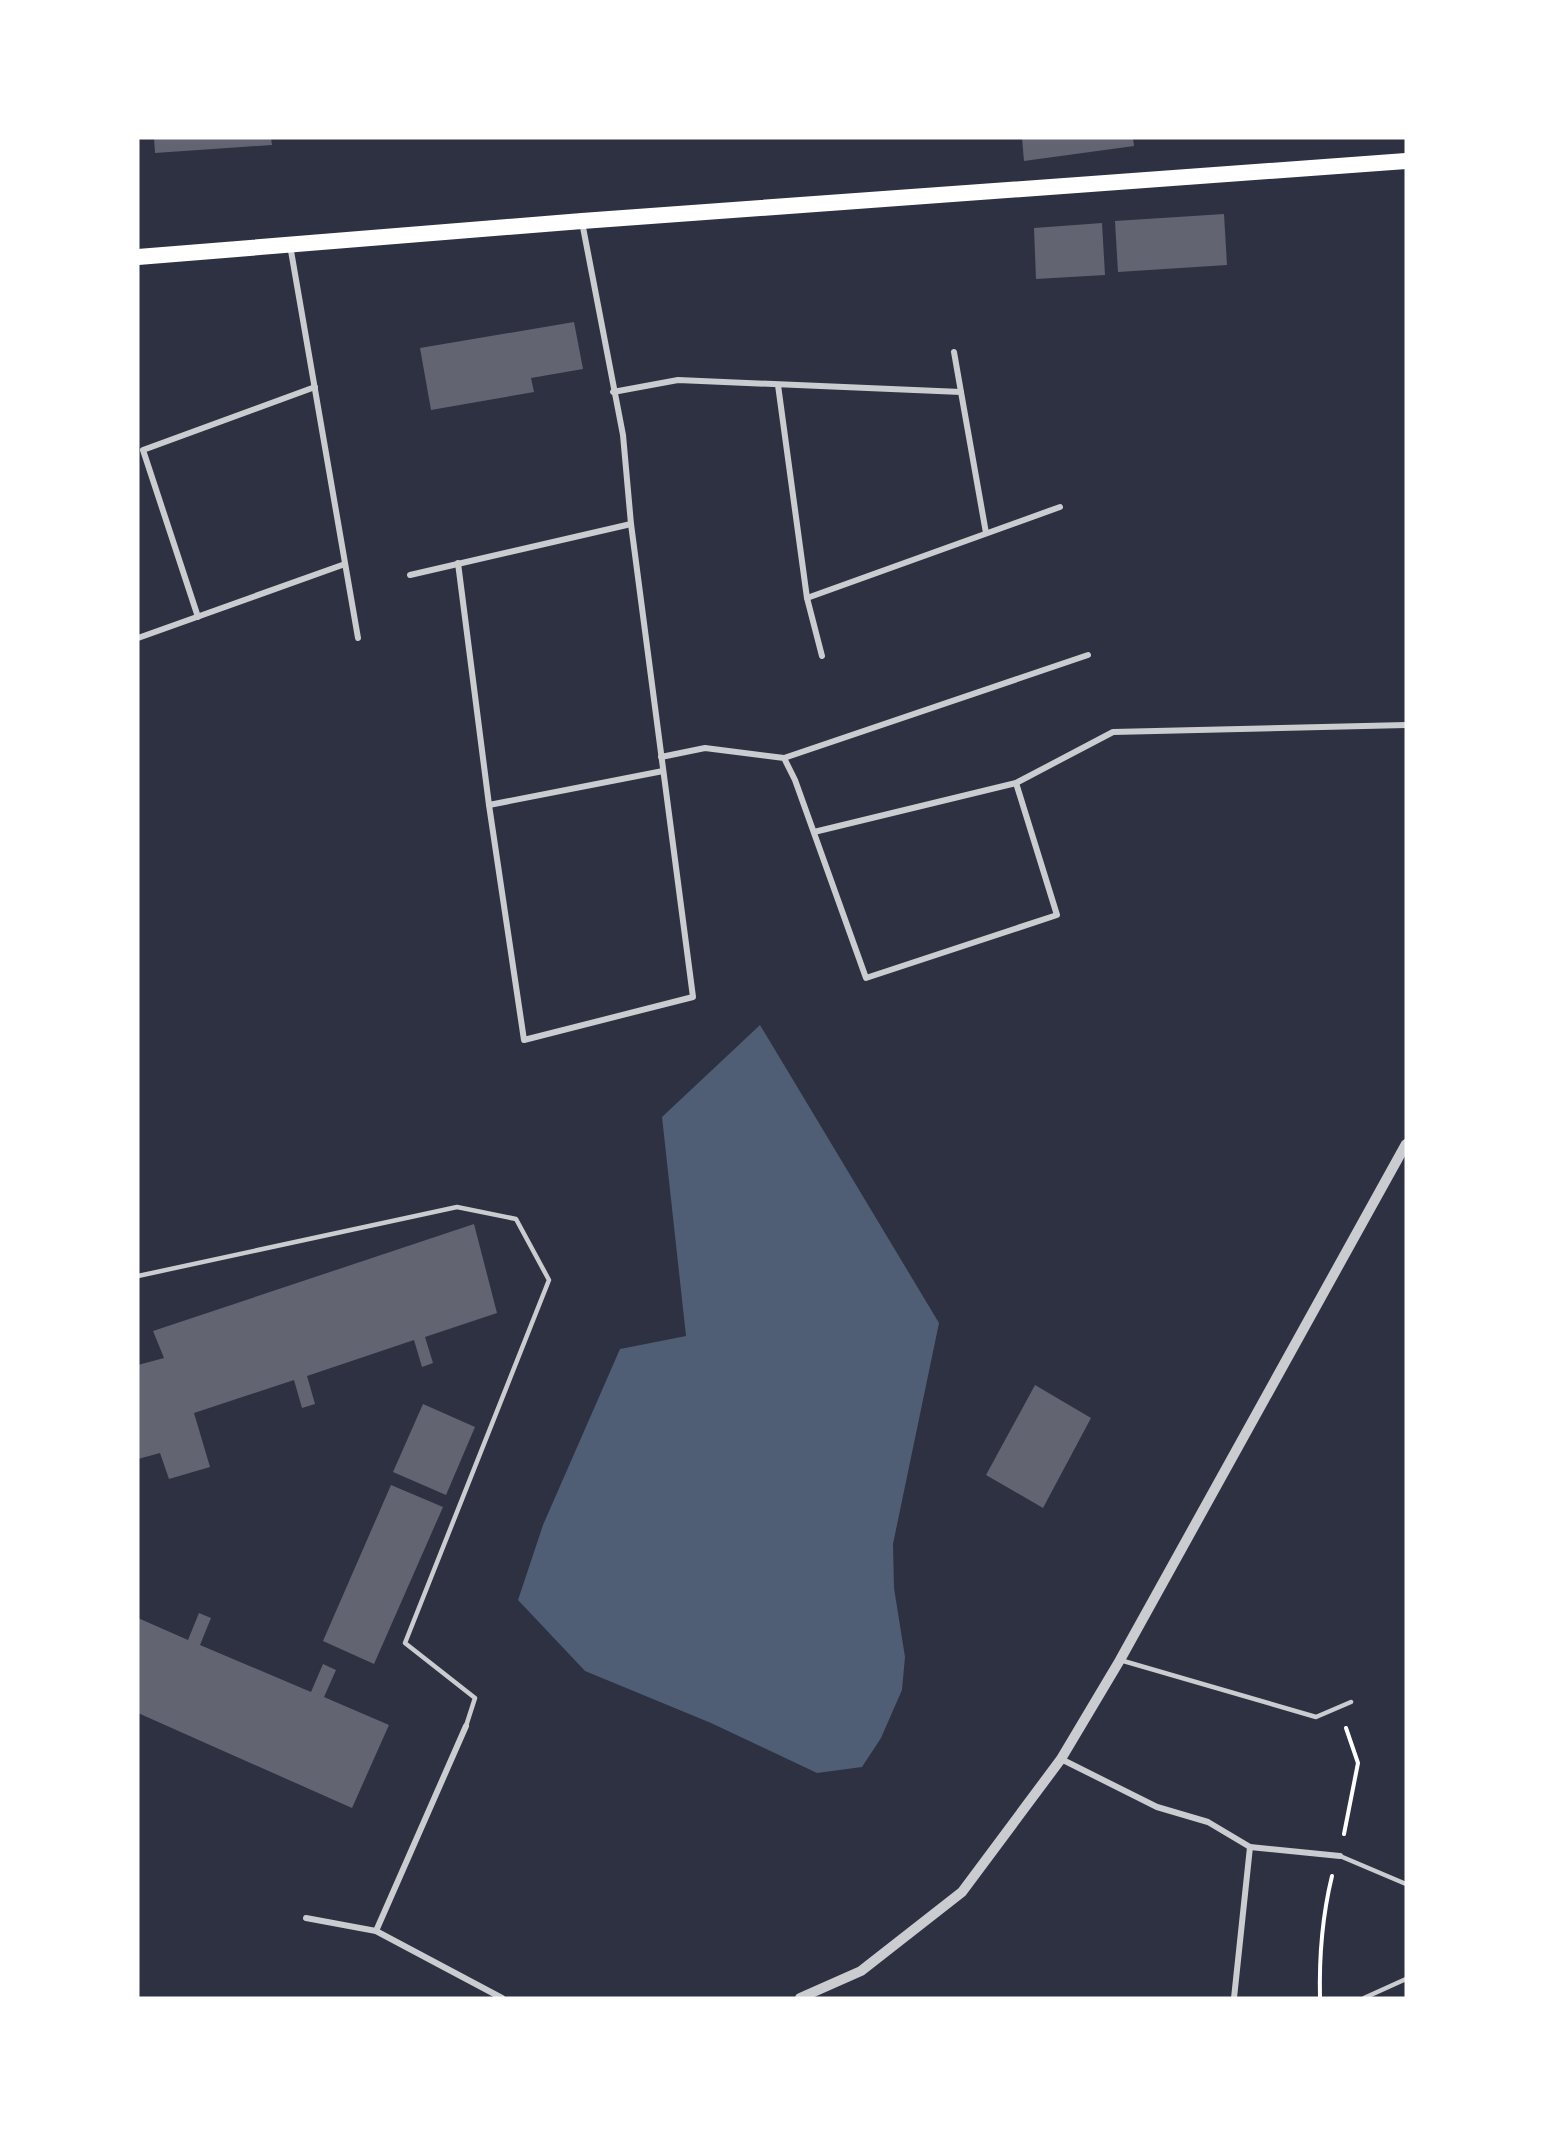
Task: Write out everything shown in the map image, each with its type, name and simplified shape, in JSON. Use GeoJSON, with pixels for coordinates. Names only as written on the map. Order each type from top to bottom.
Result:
{"type":"FeatureCollection","features":[{"type":"Feature","properties":{"kind":"highway"},"geometry":{"type":"LineString","coordinates":[[138,257],[582,221],[1406,161]]}},
{"type":"Feature","properties":{"kind":"street"},"geometry":{"type":"LineString","coordinates":[[458,563],[489,805],[524,1040],[693,997],[631,524],[622,435],[582,221]]}},
{"type":"Feature","properties":{"kind":"street"},"geometry":{"type":"LineString","coordinates":[[290,245],[358,638]]}},
{"type":"Feature","properties":{"kind":"street"},"geometry":{"type":"LineString","coordinates":[[954,352],[986,533]]}},
{"type":"Feature","properties":{"kind":"street"},"geometry":{"type":"LineString","coordinates":[[613,392],[678,380],[961,392]]}},
{"type":"Feature","properties":{"kind":"street"},"geometry":{"type":"LineString","coordinates":[[778,385],[807,598],[822,656]]}},
{"type":"Feature","properties":{"kind":"street"},"geometry":{"type":"LineString","coordinates":[[198,617],[143,450],[315,387]]}},
{"type":"Feature","properties":{"kind":"street"},"geometry":{"type":"LineString","coordinates":[[807,598],[1060,507]]}},
{"type":"Feature","properties":{"kind":"street"},"geometry":{"type":"LineString","coordinates":[[410,575],[631,524]]}},
{"type":"Feature","properties":{"kind":"street"},"geometry":{"type":"LineString","coordinates":[[138,638],[345,564]]}},
{"type":"Feature","properties":{"kind":"street"},"geometry":{"type":"LineString","coordinates":[[661,757],[705,748],[784,758],[1088,655]]}},
{"type":"Feature","properties":{"kind":"street"},"geometry":{"type":"LineString","coordinates":[[814,832],[1016,783],[1113,732],[1406,725]]}},
{"type":"Feature","properties":{"kind":"street"},"geometry":{"type":"LineString","coordinates":[[784,758],[795,780],[866,978],[1057,915],[1016,783]]}},
{"type":"Feature","properties":{"kind":"street"},"geometry":{"type":"LineString","coordinates":[[489,805],[663,771]]}},
{"type":"Feature","properties":{"kind":"street"},"geometry":{"type":"LineString","coordinates":[[800,1998],[861,1971],[962,1892],[1061,1759],[1120,1660],[1406,1144]]}},
{"type":"Feature","properties":{"kind":"street"},"geometry":{"type":"LineString","coordinates":[[376,1932],[466,1726]]}},
{"type":"Feature","properties":{"kind":"street"},"geometry":{"type":"LineString","coordinates":[[1061,1759],[1157,1807],[1208,1822],[1250,1847],[1340,1856]]}},
{"type":"Feature","properties":{"kind":"street"},"geometry":{"type":"LineString","coordinates":[[1234,1998],[1250,1847]]}},
{"type":"Feature","properties":{"kind":"street"},"geometry":{"type":"LineString","coordinates":[[306,1918],[376,1932],[502,1998]]}},
{"type":"Feature","properties":{"kind":"lane"},"geometry":{"type":"LineString","coordinates":[[138,1276],[457,1207],[516,1220],[549,1280],[405,1643],[475,1698],[466,1726]]}},
{"type":"Feature","properties":{"kind":"lane"},"geometry":{"type":"LineString","coordinates":[[1120,1660],[1316,1718],[1351,1702]]}},
{"type":"Feature","properties":{"kind":"lane"},"geometry":{"type":"LineString","coordinates":[[1340,1856],[1406,1884]]}},
{"type":"Feature","properties":{"kind":"lane"},"geometry":{"type":"LineString","coordinates":[[1364,1998],[1406,1978]]}},
{"type":"Feature","properties":{"kind":"water"},"geometry":{"type":"Polygon","coordinates":[[[760,1025],[939,1323],[893,1544],[894,1588],[905,1657],[902,1690],[881,1738],[862,1767],[817,1773],[711,1723],[585,1671],[518,1600],[543,1525],[620,1349],[686,1336],[662,1117],[760,1025]]]}},
{"type":"Feature","properties":{"kind":"building"},"geometry":{"type":"Polygon","coordinates":[[[154,138],[271,138],[272,145],[155,153],[154,138]]]}},
{"type":"Feature","properties":{"kind":"building"},"geometry":{"type":"Polygon","coordinates":[[[1022,138],[1133,138],[1134,146],[1024,161],[1022,138]]]}},
{"type":"Feature","properties":{"kind":"building"},"geometry":{"type":"Polygon","coordinates":[[[1224,214],[1227,265],[1118,272],[1115,221],[1224,214]]]}},
{"type":"Feature","properties":{"kind":"building"},"geometry":{"type":"Polygon","coordinates":[[[1102,223],[1105,275],[1036,279],[1034,228],[1102,223]]]}},
{"type":"Feature","properties":{"kind":"building"},"geometry":{"type":"Polygon","coordinates":[[[574,322],[583,369],[531,378],[534,392],[431,410],[420,348],[574,322]]]}},
{"type":"Feature","properties":{"kind":"building"},"geometry":{"type":"Polygon","coordinates":[[[474,1224],[497,1313],[425,1337],[433,1363],[422,1367],[414,1340],[307,1376],[315,1404],[302,1408],[294,1380],[194,1413],[210,1467],[169,1479],[160,1453],[138,1459],[138,1365],[164,1358],[153,1331],[474,1224]]]}},
{"type":"Feature","properties":{"kind":"building"},"geometry":{"type":"Polygon","coordinates":[[[1035,1385],[1091,1418],[1043,1508],[986,1475],[1035,1385]]]}},
{"type":"Feature","properties":{"kind":"building"},"geometry":{"type":"Polygon","coordinates":[[[423,1404],[475,1427],[446,1495],[393,1472],[423,1404]]]}},
{"type":"Feature","properties":{"kind":"building"},"geometry":{"type":"Polygon","coordinates":[[[391,1485],[443,1507],[374,1664],[323,1641],[391,1485]]]}},
{"type":"Feature","properties":{"kind":"building"},"geometry":{"type":"Polygon","coordinates":[[[199,1613],[211,1618],[200,1645],[311,1692],[323,1664],[336,1670],[324,1697],[389,1725],[352,1808],[138,1713],[138,1618],[188,1640],[199,1613]]]}}]}
